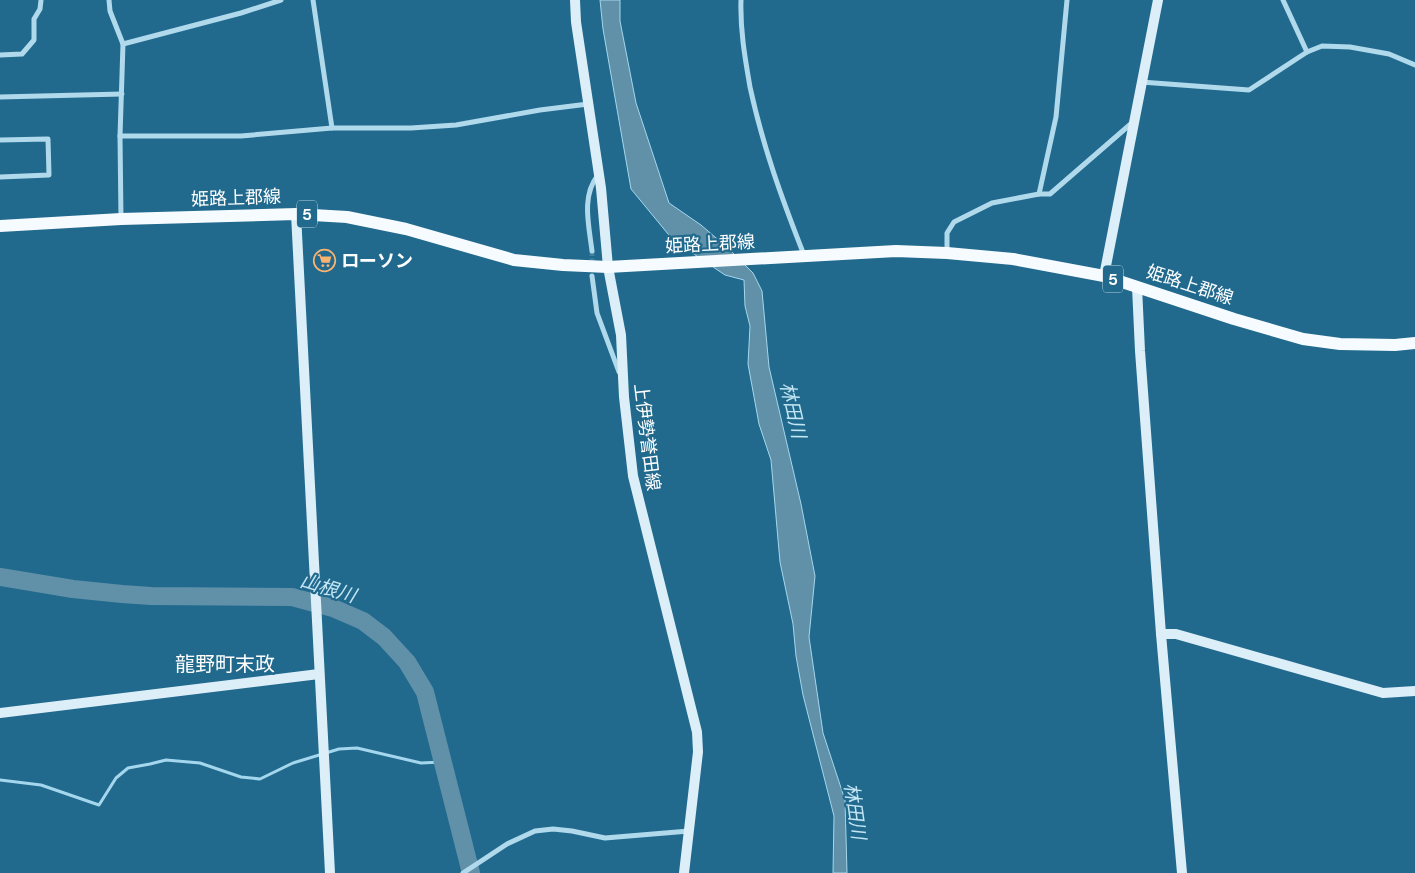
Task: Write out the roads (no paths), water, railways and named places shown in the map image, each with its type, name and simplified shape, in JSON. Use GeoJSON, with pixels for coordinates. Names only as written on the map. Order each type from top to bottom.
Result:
{"type":"FeatureCollection","features":[{"type":"Feature","properties":{"kind":"main road","name":"姫路上郡線"},"geometry":{"type":"LineString","coordinates":[[0,226],[121,218],[296,214],[346,217],[406,229],[514,260],[608,267],[896,251],[1013,258],[1104,276],[1303,339],[1340,344],[1415,343]]}},
{"type":"Feature","properties":{"kind":"street"},"geometry":{"type":"LineString","coordinates":[[0,56],[22,54],[34,40],[34,19],[40,9],[41,0]]}},
{"type":"Feature","properties":{"kind":"street"},"geometry":{"type":"LineString","coordinates":[[109,0],[110,11],[123,44],[120,136],[121,218]]}},
{"type":"Feature","properties":{"kind":"street"},"geometry":{"type":"LineString","coordinates":[[123,44],[241,13],[281,0]]}},
{"type":"Feature","properties":{"kind":"street"},"geometry":{"type":"LineString","coordinates":[[313,0],[332,128]]}},
{"type":"Feature","properties":{"kind":"street","name":"上伊勢誉田線"},"geometry":{"type":"LineString","coordinates":[[575,0],[576,22],[599,174],[608,267],[621,335],[633,476],[697,732],[698,752],[684,873]]}},
{"type":"Feature","properties":{"kind":"street"},"geometry":{"type":"LineString","coordinates":[[741,0],[743,50],[759,128],[775,180],[804,256]]}},
{"type":"Feature","properties":{"kind":"street"},"geometry":{"type":"LineString","coordinates":[[1039,194],[1056,117],[1067,0]]}},
{"type":"Feature","properties":{"kind":"street"},"geometry":{"type":"LineString","coordinates":[[1104,276],[1158,0]]}},
{"type":"Feature","properties":{"kind":"street"},"geometry":{"type":"LineString","coordinates":[[1283,0],[1307,52]]}},
{"type":"Feature","properties":{"kind":"street"},"geometry":{"type":"LineString","coordinates":[[1141,82],[1250,90],[1307,52],[1322,46],[1350,47],[1389,54],[1415,65]]}},
{"type":"Feature","properties":{"kind":"street"},"geometry":{"type":"LineString","coordinates":[[0,97],[122,94]]}},
{"type":"Feature","properties":{"kind":"street"},"geometry":{"type":"LineString","coordinates":[[120,136],[241,136],[332,128],[411,128],[456,125],[540,110],[588,104]]}},
{"type":"Feature","properties":{"kind":"street"},"geometry":{"type":"LineString","coordinates":[[946,253],[948,233],[954,222],[992,203],[1039,194],[1050,194],[1133,122]]}},
{"type":"Feature","properties":{"kind":"street"},"geometry":{"type":"LineString","coordinates":[[0,140],[48,139],[49,166],[49,175],[0,177]]}},
{"type":"Feature","properties":{"kind":"street"},"geometry":{"type":"LineString","coordinates":[[592,251],[587,210],[588,196],[592,182],[599,174]]}},
{"type":"Feature","properties":{"kind":"street"},"geometry":{"type":"LineString","coordinates":[[296,214],[330,873]]}},
{"type":"Feature","properties":{"kind":"street"},"geometry":{"type":"LineString","coordinates":[[592,276],[596,313],[624,384]]}},
{"type":"Feature","properties":{"kind":"street"},"geometry":{"type":"LineString","coordinates":[[1137,286],[1161,634],[1182,873]]}},
{"type":"Feature","properties":{"kind":"street"},"geometry":{"type":"LineString","coordinates":[[1161,634],[1176,634],[1383,693],[1415,691]]}},
{"type":"Feature","properties":{"kind":"street"},"geometry":{"type":"LineString","coordinates":[[0,713],[319,674]]}},
{"type":"Feature","properties":{"kind":"street"},"geometry":{"type":"LineString","coordinates":[[463,873],[507,844],[536,831],[553,829],[605,838],[690,831]]}},
{"type":"Feature","properties":{"kind":"water"},"geometry":{"type":"Polygon","coordinates":[[[600,0],[620,0],[620,21],[636,103],[669,203],[701,225],[730,250],[753,273],[762,291],[769,367],[801,504],[815,576],[809,637],[823,733],[845,800],[847,873],[833,873],[834,816],[803,695],[793,624],[780,562],[771,460],[759,424],[748,364],[750,326],[745,306],[744,280],[725,275],[673,240],[631,189],[603,29],[600,0]]]}},
{"type":"Feature","properties":{"kind":"waterway","name":"山根川"},"geometry":{"type":"LineString","coordinates":[[0,577],[73,589],[151,596],[292,597],[333,608],[363,621],[384,637],[407,662],[425,692],[471,873]]}},
{"type":"Feature","properties":{"kind":"waterway"},"geometry":{"type":"LineString","coordinates":[[0,780],[41,785],[99,805],[116,778],[128,768],[166,760],[200,763],[241,777],[260,779],[293,763],[339,749],[357,748],[421,763],[442,762]]}},
{"type":"Feature","properties":{"kind":"tunnel"},"geometry":{"type":"LineString","coordinates":[[592,251],[592,266]]}},
{"type":"Feature","properties":{"kind":"place","name":"ローソン"},"geometry":{"type":"Point","coordinates":[325,261]}},
{"type":"Feature","properties":{"kind":"district","name":"龍野町末政"},"geometry":{"type":"Point","coordinates":[225,664]}},
{"type":"Feature","properties":{"kind":"water label","name":"林田川"},"geometry":{"type":"Point","coordinates":[793,410]}},
{"type":"Feature","properties":{"kind":"water label","name":"林田川"},"geometry":{"type":"Point","coordinates":[855,811]}}]}
